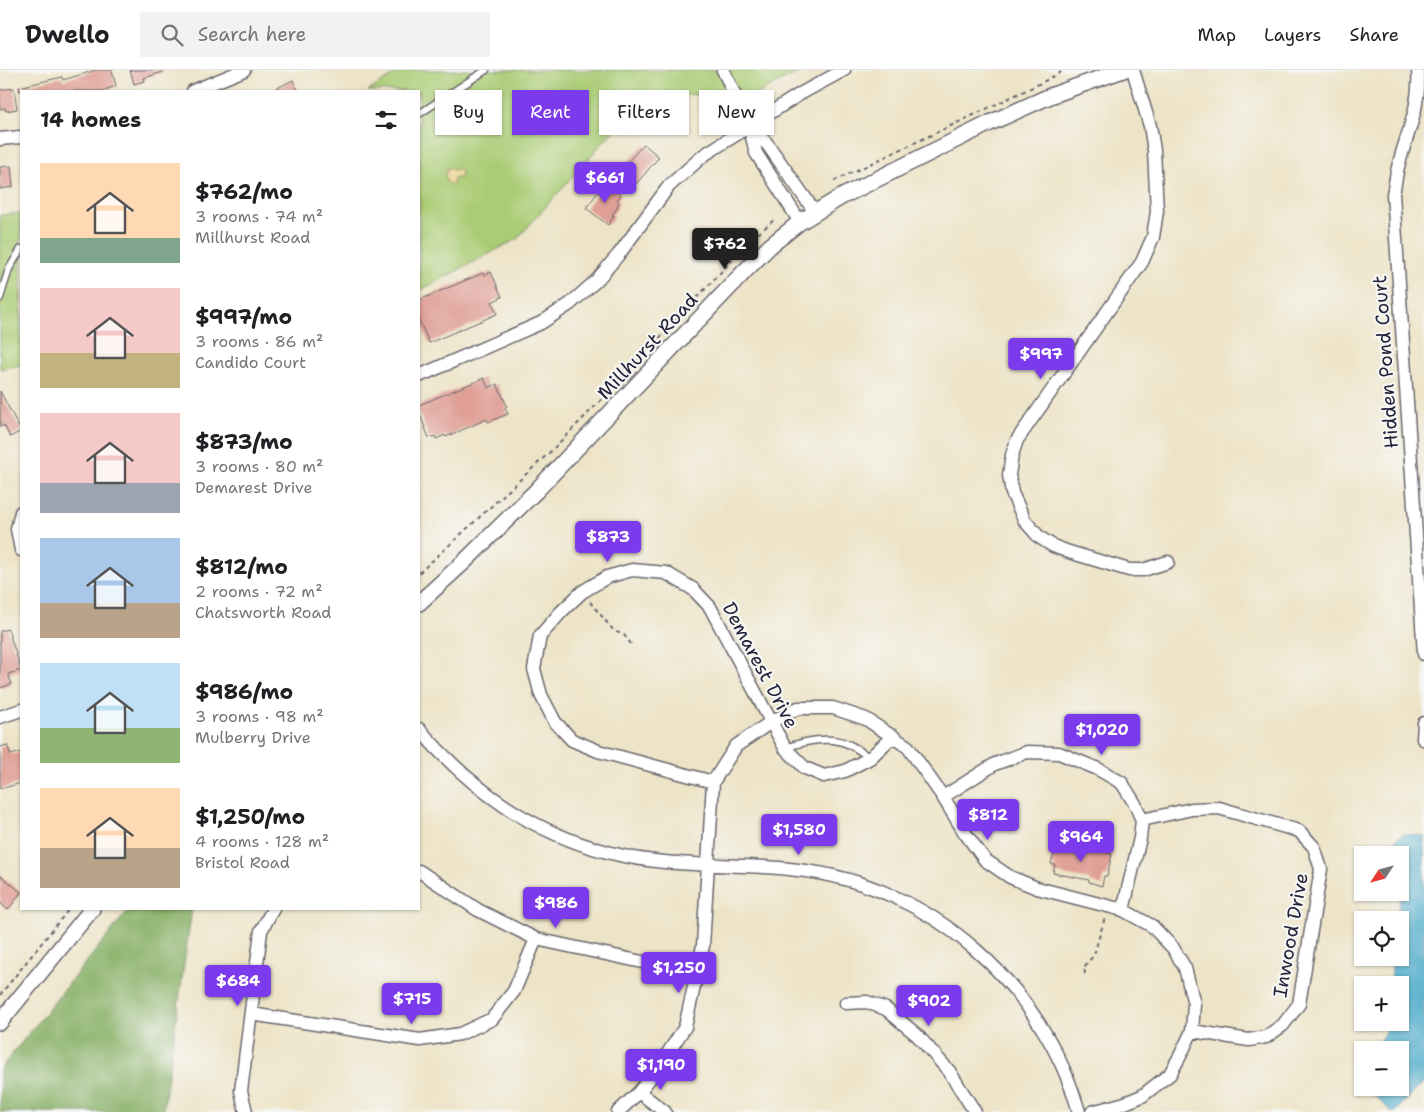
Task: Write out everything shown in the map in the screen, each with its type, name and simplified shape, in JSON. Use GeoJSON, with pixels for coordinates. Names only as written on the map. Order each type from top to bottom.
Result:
{"type":"FeatureCollection","features":[{"type":"Feature","properties":{"kind":"street"},"geometry":{"type":"LineString","coordinates":[[196,90],[244,70]]}},
{"type":"Feature","properties":{"kind":"street"},"geometry":{"type":"LineString","coordinates":[[723,70],[732,90]]}},
{"type":"Feature","properties":{"kind":"street"},"geometry":{"type":"LineString","coordinates":[[774,110],[844,70]]}},
{"type":"Feature","properties":{"kind":"street","name":"Millhurst Road"},"geometry":{"type":"LineString","coordinates":[[420,602],[536,492],[721,295],[764,252],[800,222],[883,175],[990,123],[1050,96],[1123,70]]}},
{"type":"Feature","properties":{"kind":"street"},"geometry":{"type":"LineString","coordinates":[[1133,70],[1150,126],[1154,150],[1158,212],[1153,237],[1142,262],[1017,440],[1012,455],[1009,475],[1012,493],[1025,520],[1039,537],[1053,546],[1129,570],[1143,570],[1168,562]]}},
{"type":"Feature","properties":{"kind":"street","name":"Hidden Pond Court"},"geometry":{"type":"LineString","coordinates":[[1418,70],[1419,87],[1416,106],[1398,167],[1393,194],[1424,654]]}},
{"type":"Feature","properties":{"kind":"street"},"geometry":{"type":"LineString","coordinates":[[420,376],[541,323],[570,304],[597,280],[619,254],[669,186],[704,155],[735,135]]}},
{"type":"Feature","properties":{"kind":"street"},"geometry":{"type":"LineString","coordinates":[[751,135],[756,153],[800,222]]}},
{"type":"Feature","properties":{"kind":"street"},"geometry":{"type":"LineString","coordinates":[[758,135],[768,144],[815,212]]}},
{"type":"Feature","properties":{"kind":"street"},"geometry":{"type":"LineString","coordinates":[[0,138],[20,137]]}},
{"type":"Feature","properties":{"kind":"street"},"geometry":{"type":"LineString","coordinates":[[20,516],[17,529],[20,545]]}},
{"type":"Feature","properties":{"kind":"street","name":"Demarest Drive"},"geometry":{"type":"LineString","coordinates":[[713,782],[598,750],[572,740],[555,722],[541,695],[534,669],[540,636],[582,592],[607,577],[632,570],[666,573],[693,590],[710,607],[785,748],[805,768],[824,776],[845,771],[870,758],[893,736]]}},
{"type":"Feature","properties":{"kind":"street"},"geometry":{"type":"LineString","coordinates":[[618,1112],[639,1092],[658,1068],[685,1027],[703,946],[713,782],[736,746],[770,722],[798,708],[833,708],[866,719],[908,747],[985,860],[1010,877],[1037,888],[1123,910],[1152,926],[1173,948],[1185,968],[1194,1004],[1192,1031],[1170,1074],[1156,1086],[1142,1096],[1125,1103],[1092,1112]]}},
{"type":"Feature","properties":{"kind":"street"},"geometry":{"type":"LineString","coordinates":[[0,717],[20,710]]}},
{"type":"Feature","properties":{"kind":"street"},"geometry":{"type":"LineString","coordinates":[[1423,739],[1424,723]]}},
{"type":"Feature","properties":{"kind":"street"},"geometry":{"type":"LineString","coordinates":[[420,730],[455,767],[479,788],[503,806],[554,834],[611,853],[640,859],[797,870],[826,874],[883,891],[936,919],[986,958],[1025,1002],[1060,1060],[1079,1112]]}},
{"type":"Feature","properties":{"kind":"street"},"geometry":{"type":"LineString","coordinates":[[943,797],[995,764],[1027,752],[1059,754],[1098,769],[1122,783],[1142,820],[1140,838],[1123,910]]}},
{"type":"Feature","properties":{"kind":"street","name":"Inwood Drive"},"geometry":{"type":"LineString","coordinates":[[1142,820],[1192,809],[1219,808],[1298,831],[1314,847],[1321,870],[1299,1004],[1283,1025],[1266,1038],[1249,1040],[1192,1031]]}},
{"type":"Feature","properties":{"kind":"street"},"geometry":{"type":"LineString","coordinates":[[420,872],[478,910],[536,939],[698,974]]}},
{"type":"Feature","properties":{"kind":"street"},"geometry":{"type":"LineString","coordinates":[[0,1022],[91,910]]}},
{"type":"Feature","properties":{"kind":"street"},"geometry":{"type":"LineString","coordinates":[[246,1112],[241,1091],[261,931],[272,910]]}},
{"type":"Feature","properties":{"kind":"street"},"geometry":{"type":"LineString","coordinates":[[251,1014],[420,1040],[460,1034],[492,1019],[514,991],[536,939]]}},
{"type":"Feature","properties":{"kind":"street"},"geometry":{"type":"LineString","coordinates":[[846,1003],[867,1002],[886,1009],[918,1036],[949,1071],[976,1112]]}},
{"type":"Feature","properties":{"kind":"street"},"geometry":{"type":"LineString","coordinates":[[639,1092],[665,1112]]}},
{"type":"Feature","properties":{"kind":"lane"},"geometry":{"type":"LineString","coordinates":[[420,113],[486,70]]}},
{"type":"Feature","properties":{"kind":"lane"},"geometry":{"type":"LineString","coordinates":[[0,298],[9,269],[20,251]]}},
{"type":"Feature","properties":{"kind":"lane"},"geometry":{"type":"LineString","coordinates":[[785,748],[805,741],[831,740],[850,744],[870,758]]}},
{"type":"Feature","properties":{"kind":"path"},"geometry":{"type":"LineString","coordinates":[[834,181],[1065,70]]}},
{"type":"Feature","properties":{"kind":"path"},"geometry":{"type":"LineString","coordinates":[[420,572],[549,453],[750,241],[775,219]]}},
{"type":"Feature","properties":{"kind":"path"},"geometry":{"type":"LineString","coordinates":[[582,592],[614,631],[624,635],[631,644]]}},
{"type":"Feature","properties":{"kind":"path"},"geometry":{"type":"LineString","coordinates":[[1085,974],[1084,967],[1094,954],[1109,906]]}},
{"type":"Feature","properties":{"kind":"path"},"geometry":{"type":"LineString","coordinates":[[0,995],[68,910]]}},
{"type":"Feature","properties":{"kind":"green space"},"geometry":{"type":"Polygon","coordinates":[[[402,70],[803,70],[765,90],[699,90],[699,95],[689,95],[689,90],[599,90],[599,135],[610,135],[517,239],[420,290],[420,90],[370,90],[402,70]]]}},
{"type":"Feature","properties":{"kind":"green space"},"geometry":{"type":"Polygon","coordinates":[[[20,213],[20,365],[0,369],[0,215],[20,213]]]}},
{"type":"Feature","properties":{"kind":"green space"},"geometry":{"type":"Polygon","coordinates":[[[128,910],[192,910],[163,1112],[0,1112],[0,1069],[128,910]]]}},
{"type":"Feature","properties":{"kind":"sand"},"geometry":{"type":"Polygon","coordinates":[[[448,167],[453,170],[459,169],[461,173],[460,178],[454,178],[451,185],[446,181],[445,175],[448,167]]]}},
{"type":"Feature","properties":{"kind":"water"},"geometry":{"type":"Polygon","coordinates":[[[1404,834],[1424,836],[1424,1082],[1395,1112],[1392,1112],[1375,1096],[1409,1096],[1409,1041],[1380,1041],[1385,1031],[1409,1031],[1409,976],[1390,976],[1392,966],[1409,966],[1409,911],[1398,911],[1399,901],[1409,901],[1409,846],[1397,846],[1396,839],[1404,834]]]}},
{"type":"Feature","properties":{"kind":"building"},"geometry":{"type":"Polygon","coordinates":[[[96,70],[112,70],[116,86],[105,90],[20,91],[19,87],[62,77],[63,80],[96,70]]]}},
{"type":"Feature","properties":{"kind":"building"},"geometry":{"type":"Polygon","coordinates":[[[130,70],[163,70],[163,72],[144,78],[145,81],[134,84],[130,70]]]}},
{"type":"Feature","properties":{"kind":"building"},"geometry":{"type":"Polygon","coordinates":[[[293,80],[298,90],[273,90],[293,80]]]}},
{"type":"Feature","properties":{"kind":"building"},"geometry":{"type":"Polygon","coordinates":[[[14,88],[17,109],[6,111],[5,108],[0,109],[0,90],[14,88]]]}},
{"type":"Feature","properties":{"kind":"building"},"geometry":{"type":"Polygon","coordinates":[[[644,144],[659,157],[636,184],[620,170],[644,144]]]}},
{"type":"Feature","properties":{"kind":"building"},"geometry":{"type":"Polygon","coordinates":[[[11,166],[13,187],[0,189],[0,167],[11,166]]]}},
{"type":"Feature","properties":{"kind":"building"},"geometry":{"type":"Polygon","coordinates":[[[605,183],[621,195],[617,200],[619,202],[618,207],[608,225],[586,208],[605,183]]]}},
{"type":"Feature","properties":{"kind":"building"},"geometry":{"type":"Polygon","coordinates":[[[491,272],[502,297],[492,302],[497,314],[429,343],[420,322],[420,300],[483,273],[484,275],[491,272]]]}},
{"type":"Feature","properties":{"kind":"building"},"geometry":{"type":"Polygon","coordinates":[[[484,378],[488,388],[497,384],[507,406],[505,407],[508,414],[488,422],[487,419],[446,437],[445,435],[436,439],[435,436],[429,438],[420,415],[420,405],[484,378]]]}},
{"type":"Feature","properties":{"kind":"building"},"geometry":{"type":"Polygon","coordinates":[[[0,391],[20,432],[10,437],[4,425],[0,427],[0,391]]]}},
{"type":"Feature","properties":{"kind":"building"},"geometry":{"type":"Polygon","coordinates":[[[8,629],[20,670],[8,674],[12,684],[0,688],[0,631],[8,629]]]}},
{"type":"Feature","properties":{"kind":"building"},"geometry":{"type":"Polygon","coordinates":[[[7,745],[11,755],[20,752],[20,783],[0,789],[0,747],[7,745]]]}},
{"type":"Feature","properties":{"kind":"building"},"geometry":{"type":"Polygon","coordinates":[[[1057,841],[1112,854],[1107,876],[1104,876],[1102,886],[1089,882],[1089,880],[1053,873],[1055,865],[1051,864],[1057,841]]]}},
{"type":"Feature","properties":{"kind":"building"},"geometry":{"type":"Polygon","coordinates":[[[0,875],[20,891],[20,893],[8,910],[0,903],[0,875]]]}}]}
